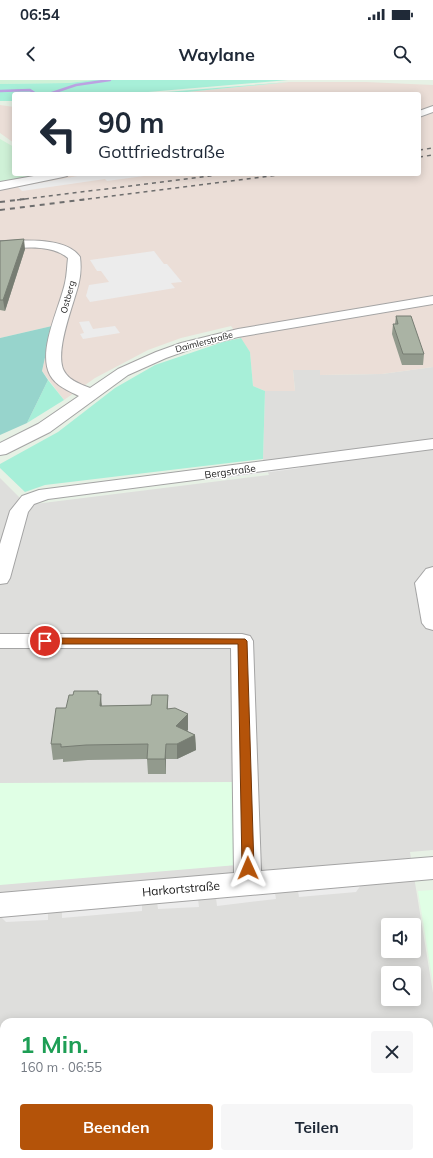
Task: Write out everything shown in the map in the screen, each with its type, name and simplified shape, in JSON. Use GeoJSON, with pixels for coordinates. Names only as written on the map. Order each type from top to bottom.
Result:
{"type":"FeatureCollection","features":[{"type":"Feature","properties":{"kind":"street"},"geometry":{"type":"LineString","coordinates":[[421,113],[433,110]]}},
{"type":"Feature","properties":{"kind":"street"},"geometry":{"type":"LineString","coordinates":[[0,186],[52,176]]}},
{"type":"Feature","properties":{"kind":"street","name":"Ostberg"},"geometry":{"type":"LineString","coordinates":[[0,245],[50,246],[68,251],[74,257],[74,272],[55,348],[54,366],[58,375],[91,395]]}},
{"type":"Feature","properties":{"kind":"street","name":"Daimlerstraße"},"geometry":{"type":"LineString","coordinates":[[0,450],[44,428],[123,372],[161,354],[211,338],[245,331],[433,300]]}},
{"type":"Feature","properties":{"kind":"street","name":"Bergstraße"},"geometry":{"type":"LineString","coordinates":[[0,578],[19,510],[28,500],[45,494],[433,444]]}},
{"type":"Feature","properties":{"kind":"street"},"geometry":{"type":"LineString","coordinates":[[433,573],[425,583],[433,623]]}},
{"type":"Feature","properties":{"kind":"street"},"geometry":{"type":"LineString","coordinates":[[0,641],[242,641],[248,883]]}},
{"type":"Feature","properties":{"kind":"street","name":"Harkortstraße"},"geometry":{"type":"LineString","coordinates":[[0,905],[433,868]]}},
{"type":"Feature","properties":{"kind":"shaded area"},"geometry":{"type":"Polygon","coordinates":[[[0,80],[94,80],[69,83],[0,84],[0,80]]]}},
{"type":"Feature","properties":{"kind":"shaded area"},"geometry":{"type":"Polygon","coordinates":[[[94,80],[288,80],[148,92],[12,92],[12,101],[0,101],[0,84],[69,83],[94,80]]]}},
{"type":"Feature","properties":{"kind":"shaded area"},"geometry":{"type":"Polygon","coordinates":[[[289,82],[366,82],[433,85],[433,367],[382,374],[320,375],[320,370],[293,370],[295,391],[265,391],[253,386],[250,352],[231,326],[181,338],[148,350],[95,378],[64,400],[42,371],[52,326],[0,338],[0,188],[51,176],[421,176],[421,92],[187,92],[289,82]]]}},
{"type":"Feature","properties":{"kind":"shaded area"},"geometry":{"type":"Polygon","coordinates":[[[289,82],[186,92],[166,92],[289,82]]]}},
{"type":"Feature","properties":{"kind":"shaded area"},"geometry":{"type":"Polygon","coordinates":[[[0,105],[12,107],[12,142],[0,133],[0,105]]]}},
{"type":"Feature","properties":{"kind":"shaded area"},"geometry":{"type":"Polygon","coordinates":[[[0,139],[12,146],[12,176],[39,176],[0,183],[0,139]]]}},
{"type":"Feature","properties":{"kind":"shaded area"},"geometry":{"type":"Polygon","coordinates":[[[77,176],[144,176],[107,181],[105,179],[22,191],[18,187],[77,176]]]}},
{"type":"Feature","properties":{"kind":"shaded area"},"geometry":{"type":"Polygon","coordinates":[[[154,251],[164,264],[167,264],[182,282],[171,283],[175,288],[90,302],[86,296],[89,285],[109,282],[101,271],[97,271],[90,260],[154,251]]]}},
{"type":"Feature","properties":{"kind":"shaded area"},"geometry":{"type":"Polygon","coordinates":[[[89,321],[93,329],[115,326],[120,333],[83,339],[80,334],[84,333],[79,322],[89,321]]]}},
{"type":"Feature","properties":{"kind":"shaded area"},"geometry":{"type":"Polygon","coordinates":[[[52,326],[42,371],[48,380],[27,423],[0,435],[0,338],[52,326]]]}},
{"type":"Feature","properties":{"kind":"shaded area"},"geometry":{"type":"Polygon","coordinates":[[[241,338],[250,352],[253,386],[265,391],[263,459],[45,485],[25,492],[0,468],[0,464],[58,432],[115,388],[155,365],[223,342],[241,338]]]}},
{"type":"Feature","properties":{"kind":"shaded area"},"geometry":{"type":"Polygon","coordinates":[[[433,367],[433,850],[410,852],[421,918],[381,918],[381,958],[421,958],[421,919],[433,993],[433,1018],[0,1018],[0,478],[27,505],[269,475],[263,459],[265,391],[295,391],[293,370],[320,370],[320,375],[382,374],[433,367]]]}},
{"type":"Feature","properties":{"kind":"shaded area"},"geometry":{"type":"Polygon","coordinates":[[[48,380],[64,400],[27,423],[48,380]]]}},
{"type":"Feature","properties":{"kind":"shaded area"},"geometry":{"type":"Polygon","coordinates":[[[299,466],[300,468],[212,480],[211,478],[299,466]]]}},
{"type":"Feature","properties":{"kind":"shaded area"},"geometry":{"type":"Polygon","coordinates":[[[236,782],[237,865],[0,885],[0,783],[236,782]]]}},
{"type":"Feature","properties":{"kind":"shaded area"},"geometry":{"type":"Polygon","coordinates":[[[361,885],[356,892],[299,897],[298,891],[361,885]]]}},
{"type":"Feature","properties":{"kind":"shaded area"},"geometry":{"type":"Polygon","coordinates":[[[433,890],[433,982],[418,891],[433,890]]]}},
{"type":"Feature","properties":{"kind":"shaded area"},"geometry":{"type":"Polygon","coordinates":[[[275,893],[276,899],[217,906],[216,898],[275,893]]]}},
{"type":"Feature","properties":{"kind":"shaded area"},"geometry":{"type":"Polygon","coordinates":[[[198,899],[199,907],[158,909],[157,902],[198,899]]]}},
{"type":"Feature","properties":{"kind":"shaded area"},"geometry":{"type":"Polygon","coordinates":[[[142,904],[142,911],[62,918],[62,911],[142,904]]]}},
{"type":"Feature","properties":{"kind":"shaded area"},"geometry":{"type":"Polygon","coordinates":[[[48,912],[48,920],[6,922],[0,916],[48,912]]]}},
{"type":"Feature","properties":{"kind":"building"},"geometry":{"type":"Polygon","coordinates":[[[24,239],[3,300],[0,300],[0,241],[24,239]]]}},
{"type":"Feature","properties":{"kind":"building"},"geometry":{"type":"Polygon","coordinates":[[[396,316],[411,316],[424,354],[403,354],[393,324],[398,324],[396,316]]]}},
{"type":"Feature","properties":{"kind":"building"},"geometry":{"type":"Polygon","coordinates":[[[74,691],[98,691],[98,694],[101,694],[100,706],[151,705],[152,695],[168,695],[167,709],[175,708],[188,714],[176,726],[195,735],[177,744],[166,744],[165,759],[147,759],[148,744],[61,747],[61,744],[51,744],[56,708],[66,708],[69,695],[73,695],[74,691]]]}},
{"type":"Feature","properties":{"kind":"waterway"},"geometry":{"type":"LineString","coordinates":[[55,92],[76,85],[110,80]]}},
{"type":"Feature","properties":{"kind":"waterway"},"geometry":{"type":"LineString","coordinates":[[0,91],[30,90],[33,92]]}},
{"type":"Feature","properties":{"kind":"railway"},"geometry":{"type":"LineString","coordinates":[[421,150],[433,148]]}},
{"type":"Feature","properties":{"kind":"railway"},"geometry":{"type":"LineString","coordinates":[[421,157],[433,155]]}},
{"type":"Feature","properties":{"kind":"railway"},"geometry":{"type":"LineString","coordinates":[[17,200],[210,176]]}},
{"type":"Feature","properties":{"kind":"railway"},"geometry":{"type":"LineString","coordinates":[[80,200],[270,176]]}},
{"type":"Feature","properties":{"kind":"railway"},"geometry":{"type":"LineString","coordinates":[[0,202],[25,199]]}},
{"type":"Feature","properties":{"kind":"railway"},"geometry":{"type":"LineString","coordinates":[[80,200],[88,199]]}},
{"type":"Feature","properties":{"kind":"railway"},"geometry":{"type":"LineString","coordinates":[[0,210],[80,200]]}},
{"type":"Feature","properties":{"kind":"route"},"geometry":{"type":"LineString","coordinates":[[45,641],[242,641],[248,868]]}}]}
